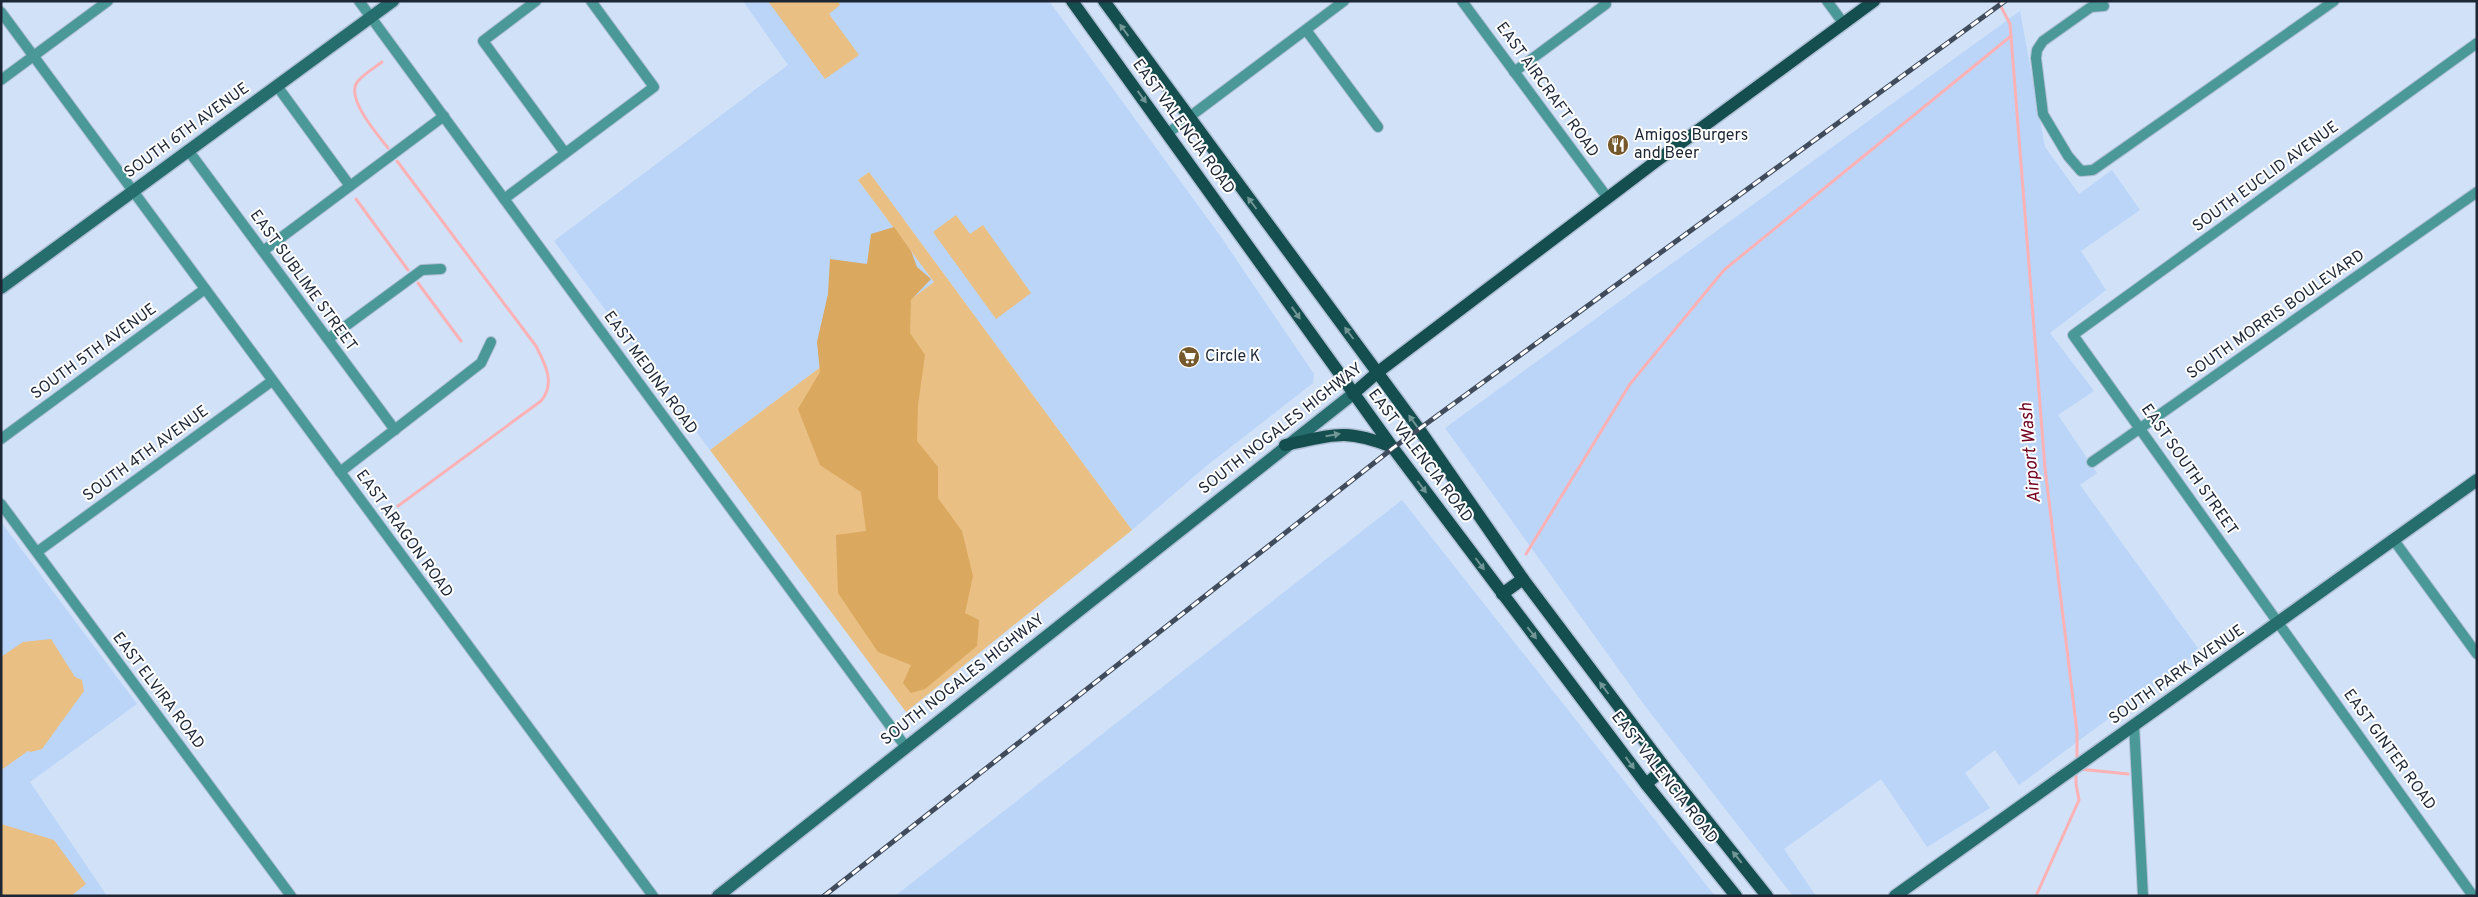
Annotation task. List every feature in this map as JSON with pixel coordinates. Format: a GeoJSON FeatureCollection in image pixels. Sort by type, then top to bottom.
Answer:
{"type":"FeatureCollection","features":[{"type":"Feature","properties":{"kind":"main road","name":"SOUTH 6TH AVENUE"},"geometry":{"type":"LineString","coordinates":[[1,288],[132,190],[393,1]]}},
{"type":"Feature","properties":{"kind":"main road","name":"EAST VALENCIA ROAD"},"geometry":{"type":"LineString","coordinates":[[1072,1],[1393,448],[1646,784],[1736,896]]}},
{"type":"Feature","properties":{"kind":"main road","name":"EAST VALENCIA ROAD"},"geometry":{"type":"LineString","coordinates":[[1104,1],[1188,118],[1378,372],[1523,580],[1665,768],[1767,896]]}},
{"type":"Feature","properties":{"kind":"main road","name":"SOUTH NOGALES HIGHWAY"},"geometry":{"type":"LineString","coordinates":[[718,896],[1285,445],[1353,394],[1378,372],[1607,198],[1874,1]]}},
{"type":"Feature","properties":{"kind":"main road"},"geometry":{"type":"LineString","coordinates":[[1285,445],[1343,434],[1358,435],[1393,448]]}},
{"type":"Feature","properties":{"kind":"main road","name":"SOUTH PARK AVENUE"},"geometry":{"type":"LineString","coordinates":[[1895,896],[2477,480]]}},
{"type":"Feature","properties":{"kind":"main road"},"geometry":{"type":"LineString","coordinates":[[1502,594],[1523,580]]}},
{"type":"Feature","properties":{"kind":"main road"},"geometry":{"type":"LineString","coordinates":[[1646,784],[1665,768]]}},
{"type":"Feature","properties":{"kind":"street"},"geometry":{"type":"LineString","coordinates":[[1,80],[108,1]]}},
{"type":"Feature","properties":{"kind":"street","name":"EAST MEDINA ROAD"},"geometry":{"type":"LineString","coordinates":[[359,1],[905,746]]}},
{"type":"Feature","properties":{"kind":"street"},"geometry":{"type":"LineString","coordinates":[[536,1],[483,41],[565,153]]}},
{"type":"Feature","properties":{"kind":"street"},"geometry":{"type":"LineString","coordinates":[[504,199],[654,87],[591,1]]}},
{"type":"Feature","properties":{"kind":"street"},"geometry":{"type":"LineString","coordinates":[[1168,133],[1344,1]]}},
{"type":"Feature","properties":{"kind":"street","name":"EAST AIRCRAFT ROAD"},"geometry":{"type":"LineString","coordinates":[[1462,1],[1607,198]]}},
{"type":"Feature","properties":{"kind":"street"},"geometry":{"type":"LineString","coordinates":[[1827,1],[1844,24]]}},
{"type":"Feature","properties":{"kind":"street"},"geometry":{"type":"LineString","coordinates":[[2104,6],[2091,7],[2043,40],[2039,46],[2036,58],[2043,114],[2078,170],[2093,170],[2334,1]]}},
{"type":"Feature","properties":{"kind":"street"},"geometry":{"type":"LineString","coordinates":[[1514,72],[1606,4]]}},
{"type":"Feature","properties":{"kind":"street","name":"EAST ARAGON ROAD"},"geometry":{"type":"LineString","coordinates":[[1,12],[652,896]]}},
{"type":"Feature","properties":{"kind":"street"},"geometry":{"type":"LineString","coordinates":[[1306,30],[1378,127]]}},
{"type":"Feature","properties":{"kind":"street","name":"SOUTH EUCLID AVENUE"},"geometry":{"type":"LineString","coordinates":[[2073,335],[2477,43]]}},
{"type":"Feature","properties":{"kind":"street"},"geometry":{"type":"LineString","coordinates":[[277,86],[350,186]]}},
{"type":"Feature","properties":{"kind":"street"},"geometry":{"type":"LineString","coordinates":[[263,251],[444,116]]}},
{"type":"Feature","properties":{"kind":"street","name":"EAST SUBLIME STREET"},"geometry":{"type":"LineString","coordinates":[[188,150],[394,430]]}},
{"type":"Feature","properties":{"kind":"street","name":"SOUTH MORRIS BOULEVARD"},"geometry":{"type":"LineString","coordinates":[[2092,462],[2477,192]]}},
{"type":"Feature","properties":{"kind":"street"},"geometry":{"type":"LineString","coordinates":[[328,339],[422,270],[441,269]]}},
{"type":"Feature","properties":{"kind":"street","name":"SOUTH 5TH AVENUE"},"geometry":{"type":"LineString","coordinates":[[1,439],[205,289]]}},
{"type":"Feature","properties":{"kind":"street","name":"EAST SOUTH STREET"},"geometry":{"type":"LineString","coordinates":[[2073,335],[2279,623]]}},
{"type":"Feature","properties":{"kind":"street"},"geometry":{"type":"LineString","coordinates":[[340,472],[481,363],[491,342]]}},
{"type":"Feature","properties":{"kind":"street","name":"SOUTH 4TH AVENUE"},"geometry":{"type":"LineString","coordinates":[[37,552],[272,381]]}},
{"type":"Feature","properties":{"kind":"street","name":"EAST ELVIRA ROAD"},"geometry":{"type":"LineString","coordinates":[[1,504],[291,896]]}},
{"type":"Feature","properties":{"kind":"street"},"geometry":{"type":"LineString","coordinates":[[2393,539],[2477,654]]}},
{"type":"Feature","properties":{"kind":"street","name":"EAST GINTER ROAD"},"geometry":{"type":"LineString","coordinates":[[2279,623],[2474,896]]}},
{"type":"Feature","properties":{"kind":"street"},"geometry":{"type":"LineString","coordinates":[[2134,724],[2143,896]]}},
{"type":"Feature","properties":{"kind":"shaded area"},"geometry":{"type":"Polygon","coordinates":[[[743,1],[1049,1],[1221,237],[1314,374],[1313,383],[1205,467],[1132,530],[869,172],[858,180],[934,282],[710,450],[554,241],[788,65],[743,1]]]}},
{"type":"Feature","properties":{"kind":"shaded area"},"geometry":{"type":"Polygon","coordinates":[[[768,1],[838,1],[840,5],[829,14],[859,55],[825,79],[768,1]]]}},
{"type":"Feature","properties":{"kind":"shaded area"},"geometry":{"type":"Polygon","coordinates":[[[2020,11],[2045,147],[2079,194],[2112,170],[2140,210],[2081,251],[2106,290],[2050,333],[2094,391],[2058,415],[2097,473],[2080,485],[2200,651],[2019,785],[1995,750],[1965,773],[1990,808],[1927,847],[1881,779],[1784,849],[1816,896],[1793,896],[1645,706],[1445,428],[2020,11]]]}},
{"type":"Feature","properties":{"kind":"shaded area"},"geometry":{"type":"Polygon","coordinates":[[[869,172],[1132,530],[906,712],[710,450],[934,282],[858,180],[869,172]]]}},
{"type":"Feature","properties":{"kind":"shaded area"},"geometry":{"type":"Polygon","coordinates":[[[956,215],[970,234],[983,225],[1031,293],[996,319],[933,232],[956,215]]]}},
{"type":"Feature","properties":{"kind":"shaded area"},"geometry":{"type":"Polygon","coordinates":[[[894,227],[911,251],[917,267],[931,279],[911,300],[910,333],[925,355],[918,405],[917,441],[938,467],[938,498],[962,531],[973,576],[965,613],[979,620],[977,646],[925,689],[911,693],[903,683],[911,665],[878,652],[838,593],[836,535],[866,531],[861,492],[820,465],[798,409],[820,372],[817,342],[828,294],[830,259],[867,264],[871,234],[894,227]]]}},
{"type":"Feature","properties":{"kind":"shaded area"},"geometry":{"type":"Polygon","coordinates":[[[1402,500],[1715,896],[895,896],[1402,500]]]}},
{"type":"Feature","properties":{"kind":"shaded area"},"geometry":{"type":"Polygon","coordinates":[[[1,522],[137,704],[30,782],[107,896],[1,896],[1,522]]]}},
{"type":"Feature","properties":{"kind":"shaded area"},"geometry":{"type":"Polygon","coordinates":[[[51,639],[75,677],[82,680],[84,691],[42,749],[28,751],[1,770],[1,657],[23,642],[51,639]]]}},
{"type":"Feature","properties":{"kind":"shaded area"},"geometry":{"type":"Polygon","coordinates":[[[1,824],[54,840],[86,884],[71,896],[1,896],[1,824]]]}},
{"type":"Feature","properties":{"kind":"waterway","name":"Airport Wash"},"geometry":{"type":"LineString","coordinates":[[1998,1],[2010,24],[2045,468],[2077,732],[2077,762]]}},
{"type":"Feature","properties":{"kind":"waterway"},"geometry":{"type":"LineString","coordinates":[[1526,554],[1630,384],[1724,270],[2011,36]]}},
{"type":"Feature","properties":{"kind":"waterway"},"geometry":{"type":"LineString","coordinates":[[382,62],[358,81],[355,88],[355,96],[364,116],[388,148]]}},
{"type":"Feature","properties":{"kind":"waterway"},"geometry":{"type":"LineString","coordinates":[[397,161],[536,346],[548,374],[548,387],[541,401],[398,506]]}},
{"type":"Feature","properties":{"kind":"waterway"},"geometry":{"type":"LineString","coordinates":[[356,199],[408,270]]}},
{"type":"Feature","properties":{"kind":"waterway"},"geometry":{"type":"LineString","coordinates":[[418,283],[461,341]]}},
{"type":"Feature","properties":{"kind":"waterway"},"geometry":{"type":"LineString","coordinates":[[2079,769],[2128,774]]}},
{"type":"Feature","properties":{"kind":"waterway","name":"Airport Wash"},"geometry":{"type":"LineString","coordinates":[[2036,896],[2079,800],[2076,771]]}},
{"type":"Feature","properties":{"kind":"railway"},"geometry":{"type":"LineString","coordinates":[[824,896],[1393,448],[2005,1]]}},
{"type":"Feature","properties":{"kind":"place","name":"Amigos Burgers and Beer"},"geometry":{"type":"Point","coordinates":[1618,145]}},
{"type":"Feature","properties":{"kind":"place","name":"Circle K"},"geometry":{"type":"Point","coordinates":[1189,357]}}]}
